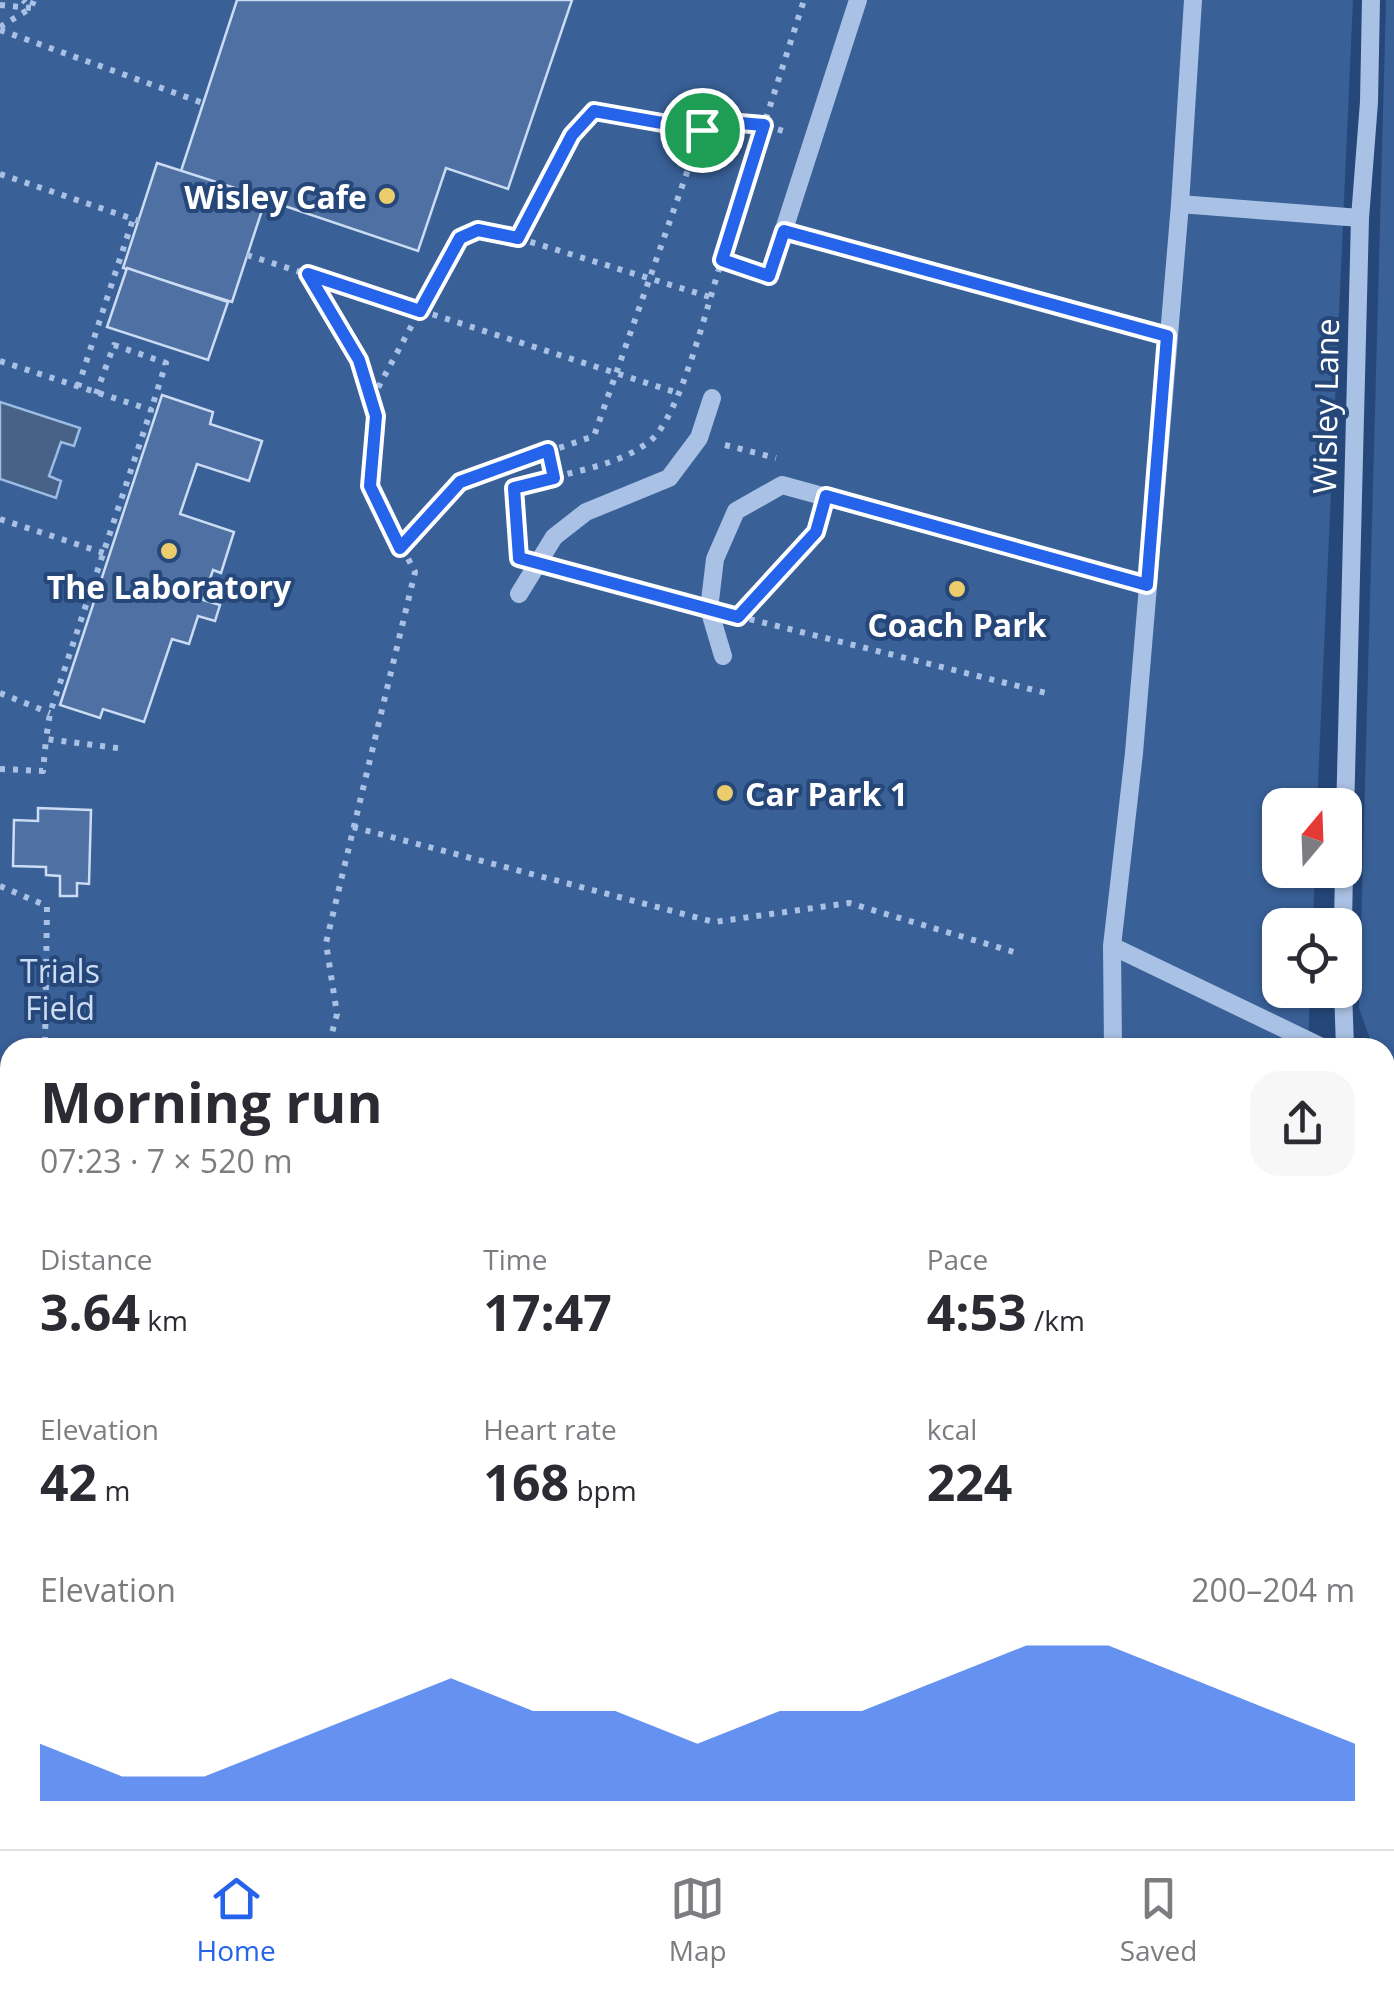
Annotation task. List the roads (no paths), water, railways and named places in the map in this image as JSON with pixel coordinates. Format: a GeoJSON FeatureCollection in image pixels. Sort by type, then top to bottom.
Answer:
{"type":"FeatureCollection","features":[{"type":"Feature","properties":{"kind":"street"},"geometry":{"type":"LineString","coordinates":[[769,276],[858,0]]}},
{"type":"Feature","properties":{"kind":"street"},"geometry":{"type":"LineString","coordinates":[[1113,1038],[1112,946],[1134,753],[1193,0]]}},
{"type":"Feature","properties":{"kind":"street","name":"Wisley Lane"},"geometry":{"type":"LineString","coordinates":[[1346,788],[1360,218],[1369,102],[1371,0]]}},
{"type":"Feature","properties":{"kind":"street"},"geometry":{"type":"LineString","coordinates":[[1180,204],[1360,218]]}},
{"type":"Feature","properties":{"kind":"street"},"geometry":{"type":"LineString","coordinates":[[784,231],[1167,336]]}},
{"type":"Feature","properties":{"kind":"street"},"geometry":{"type":"LineString","coordinates":[[519,594],[554,537],[586,512],[669,478],[698,438],[712,398]]}},
{"type":"Feature","properties":{"kind":"street"},"geometry":{"type":"LineString","coordinates":[[722,656],[709,609],[715,559],[736,510],[782,485],[1147,585]]}},
{"type":"Feature","properties":{"kind":"street"},"geometry":{"type":"LineString","coordinates":[[1112,946],[1303,1038]]}},
{"type":"Feature","properties":{"kind":"street"},"geometry":{"type":"LineString","coordinates":[[1343,1008],[1344,1038]]}},
{"type":"Feature","properties":{"kind":"place","name":"Wisley Cafe"},"geometry":{"type":"Point","coordinates":[387,196]}},
{"type":"Feature","properties":{"kind":"place","name":"The Laboratory"},"geometry":{"type":"Point","coordinates":[169,551]}},
{"type":"Feature","properties":{"kind":"place","name":"Coach Park"},"geometry":{"type":"Point","coordinates":[957,589]}},
{"type":"Feature","properties":{"kind":"place","name":"Car Park 1"},"geometry":{"type":"Point","coordinates":[725,793]}},
{"type":"Feature","properties":{"kind":"park label","name":"Trials Field"},"geometry":{"type":"Point","coordinates":[60,988]}}]}
